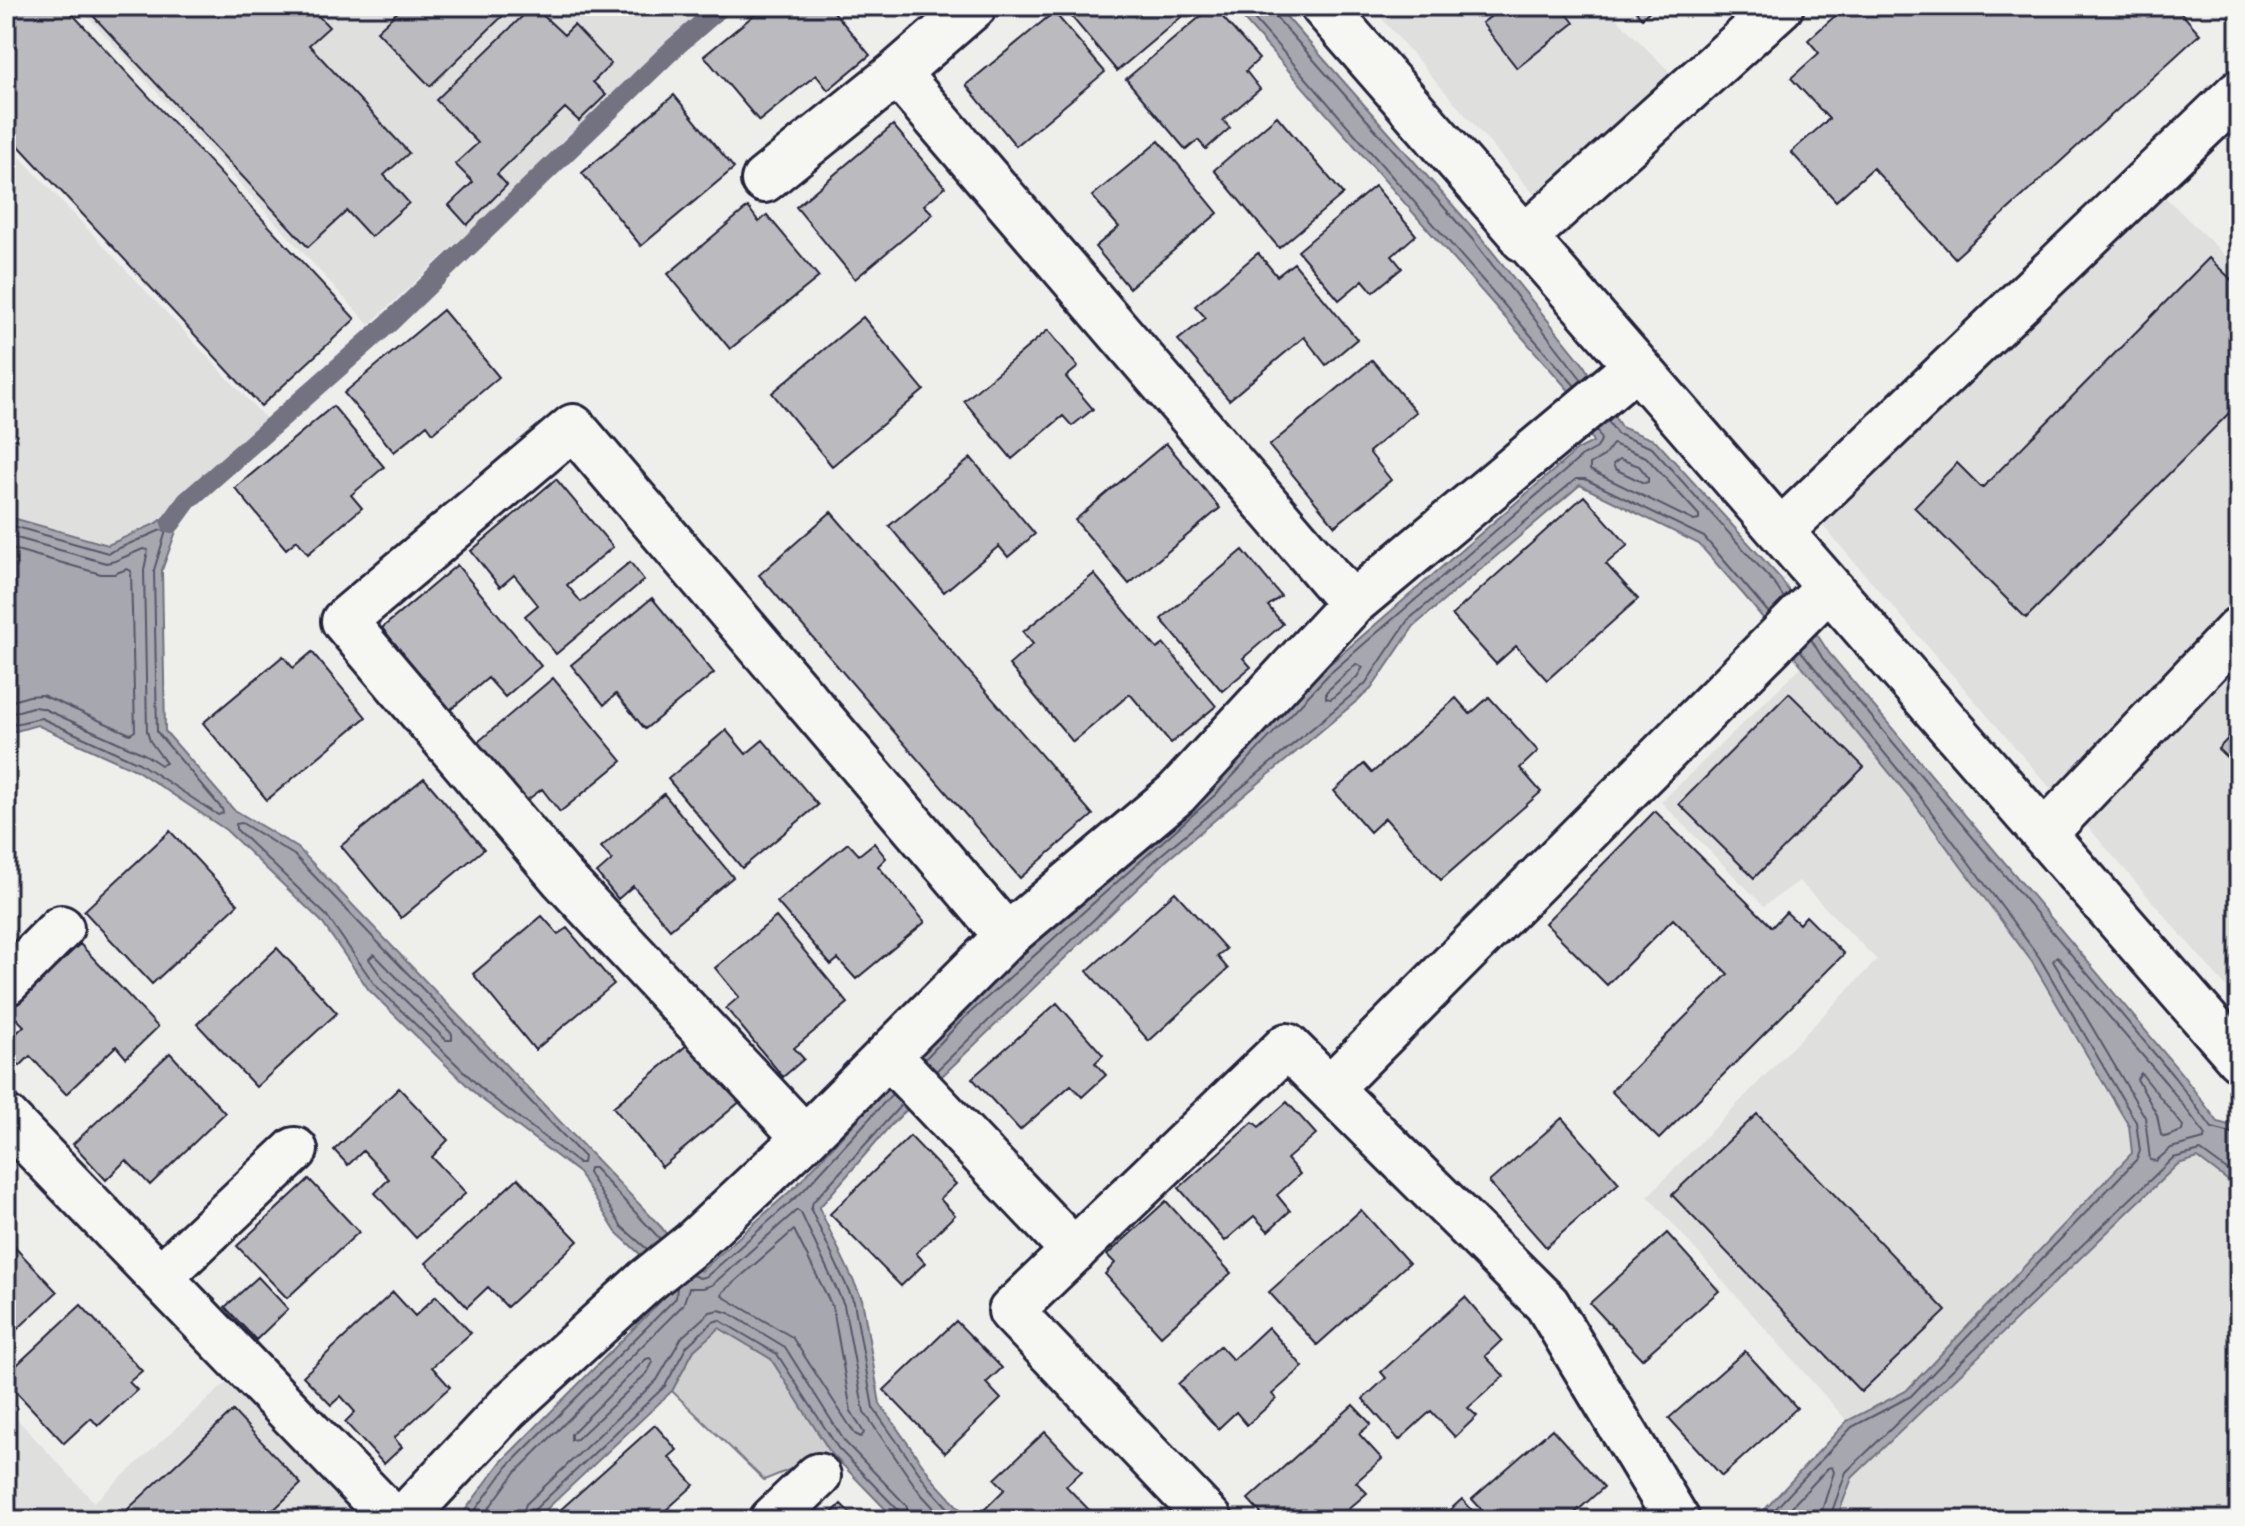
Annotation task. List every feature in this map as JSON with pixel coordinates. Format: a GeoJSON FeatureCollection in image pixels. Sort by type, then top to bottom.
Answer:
{"type":"FeatureCollection","features":[{"type":"Feature","properties":{"kind":"street"},"geometry":{"type":"LineString","coordinates":[[764,180],[897,73],[974,6]]}},
{"type":"Feature","properties":{"kind":"street"},"geometry":{"type":"LineString","coordinates":[[1323,6],[1523,239],[1622,377],[1781,531],[1822,594],[2044,834],[2239,1058]]}},
{"type":"Feature","properties":{"kind":"street"},"geometry":{"type":"LineString","coordinates":[[1523,239],[1781,6]]}},
{"type":"Feature","properties":{"kind":"street"},"geometry":{"type":"LineString","coordinates":[[897,73],[1352,604]]}},
{"type":"Feature","properties":{"kind":"street"},"geometry":{"type":"LineString","coordinates":[[1781,531],[2239,92]]}},
{"type":"Feature","properties":{"kind":"street"},"geometry":{"type":"LineString","coordinates":[[402,1520],[507,1408],[646,1281],[692,1244],[805,1138],[1007,936],[1176,794],[1352,604],[1622,377]]}},
{"type":"Feature","properties":{"kind":"street"},"geometry":{"type":"LineString","coordinates":[[805,1138],[563,879],[344,621],[573,427],[1007,936]]}},
{"type":"Feature","properties":{"kind":"street"},"geometry":{"type":"LineString","coordinates":[[1330,1088],[1822,594]]}},
{"type":"Feature","properties":{"kind":"street"},"geometry":{"type":"LineString","coordinates":[[2044,834],[2239,629]]}},
{"type":"Feature","properties":{"kind":"street"},"geometry":{"type":"LineString","coordinates":[[6,983],[61,928]]}},
{"type":"Feature","properties":{"kind":"street"},"geometry":{"type":"LineString","coordinates":[[1210,1520],[1011,1311],[1287,1046],[1547,1304],[1677,1520]]}},
{"type":"Feature","properties":{"kind":"street"},"geometry":{"type":"LineString","coordinates":[[889,1056],[1074,1251]]}},
{"type":"Feature","properties":{"kind":"street"},"geometry":{"type":"LineString","coordinates":[[6,1118],[394,1520]]}},
{"type":"Feature","properties":{"kind":"street"},"geometry":{"type":"LineString","coordinates":[[160,1277],[295,1150]]}},
{"type":"Feature","properties":{"kind":"street"},"geometry":{"type":"LineString","coordinates":[[772,1520],[818,1476]]}},
{"type":"Feature","properties":{"kind":"shaded area"},"geometry":{"type":"Polygon","coordinates":[[[78,6],[709,6],[369,325],[78,6]]]}},
{"type":"Feature","properties":{"kind":"shaded area"},"geometry":{"type":"Polygon","coordinates":[[[1371,6],[1604,6],[1675,77],[1539,200],[1371,6]]]}},
{"type":"Feature","properties":{"kind":"shaded area"},"geometry":{"type":"Polygon","coordinates":[[[6,142],[269,422],[157,523],[108,545],[6,516],[6,142]]]}},
{"type":"Feature","properties":{"kind":"shaded area"},"geometry":{"type":"Polygon","coordinates":[[[2163,195],[2239,269],[2239,603],[2059,798],[1823,526],[2163,195]]]}},
{"type":"Feature","properties":{"kind":"shaded area"},"geometry":{"type":"Polygon","coordinates":[[[2239,650],[2239,1002],[2082,820],[2239,650]]]}},
{"type":"Feature","properties":{"kind":"shaded area"},"geometry":{"type":"Polygon","coordinates":[[[1802,666],[1911,799],[2032,962],[2129,1126],[2132,1152],[1906,1391],[1847,1421],[1648,1196],[1877,960],[1799,881],[1764,906],[1661,802],[1802,666]]]}},
{"type":"Feature","properties":{"kind":"shaded area"},"geometry":{"type":"Polygon","coordinates":[[[2198,1158],[2239,1189],[2239,1520],[1836,1520],[1852,1478],[2178,1164],[2198,1158]]]}},
{"type":"Feature","properties":{"kind":"shaded area"},"geometry":{"type":"Polygon","coordinates":[[[719,1327],[771,1359],[831,1453],[764,1480],[672,1391],[694,1350],[719,1327]]]}},
{"type":"Feature","properties":{"kind":"shaded area"},"geometry":{"type":"Polygon","coordinates":[[[235,1375],[365,1518],[6,1520],[6,1407],[94,1502],[235,1375]]]}},
{"type":"Feature","properties":{"kind":"water"},"geometry":{"type":"Polygon","coordinates":[[[1232,6],[1277,6],[1478,234],[1583,364],[1621,427],[1656,441],[1781,579],[1829,653],[2181,1073],[2218,1122],[2239,1128],[2239,1189],[2198,1158],[2178,1164],[1852,1478],[1836,1520],[1755,1520],[1847,1421],[1906,1391],[2132,1153],[2129,1126],[2032,962],[1911,799],[1744,595],[1699,544],[1580,485],[1414,626],[1371,689],[1167,860],[889,1127],[819,1208],[862,1299],[880,1404],[935,1482],[970,1520],[896,1520],[831,1453],[771,1359],[719,1328],[694,1350],[672,1391],[535,1520],[458,1520],[501,1462],[670,1292],[667,1279],[616,1232],[579,1173],[479,1097],[369,990],[321,921],[226,830],[136,770],[37,725],[6,734],[6,516],[108,545],[157,523],[187,501],[162,570],[165,731],[233,809],[298,848],[662,1228],[688,1265],[701,1271],[797,1185],[958,1012],[1209,789],[1323,670],[1577,450],[1593,442],[1572,394],[1232,6]]]}},
{"type":"Feature","properties":{"kind":"building"},"geometry":{"type":"Polygon","coordinates":[[[23,6],[65,6],[355,319],[261,406],[6,132],[6,21],[23,6]]]}},
{"type":"Feature","properties":{"kind":"building"},"geometry":{"type":"Polygon","coordinates":[[[84,6],[309,6],[329,27],[309,45],[409,153],[384,175],[409,203],[371,237],[347,211],[308,247],[84,6]]]}},
{"type":"Feature","properties":{"kind":"building"},"geometry":{"type":"Polygon","coordinates":[[[404,6],[513,6],[430,86],[377,31],[404,6]]]}},
{"type":"Feature","properties":{"kind":"building"},"geometry":{"type":"Polygon","coordinates":[[[533,6],[564,35],[574,25],[611,64],[593,82],[606,95],[579,121],[565,108],[497,174],[507,185],[467,225],[449,205],[473,182],[455,164],[478,143],[436,100],[533,6]]]}},
{"type":"Feature","properties":{"kind":"building"},"geometry":{"type":"Polygon","coordinates":[[[765,6],[829,6],[870,55],[828,90],[816,75],[759,121],[704,56],[765,6]]]}},
{"type":"Feature","properties":{"kind":"building"},"geometry":{"type":"Polygon","coordinates":[[[1081,6],[1193,7],[1117,71],[1070,15],[1081,6]]]}},
{"type":"Feature","properties":{"kind":"building"},"geometry":{"type":"Polygon","coordinates":[[[1213,6],[1259,59],[1246,71],[1260,89],[1223,120],[1230,128],[1206,149],[1198,140],[1186,150],[1126,79],[1213,6]]]}},
{"type":"Feature","properties":{"kind":"building"},"geometry":{"type":"Polygon","coordinates":[[[1505,6],[1561,6],[1574,23],[1517,68],[1482,23],[1505,6]]]}},
{"type":"Feature","properties":{"kind":"building"},"geometry":{"type":"Polygon","coordinates":[[[1631,6],[1655,6],[1642,18],[1631,6]]]}},
{"type":"Feature","properties":{"kind":"building"},"geometry":{"type":"Polygon","coordinates":[[[1846,6],[2175,6],[2200,34],[1955,258],[1873,168],[1836,201],[1791,152],[1829,119],[1791,78],[1819,53],[1808,40],[1846,6]]]}},
{"type":"Feature","properties":{"kind":"building"},"geometry":{"type":"Polygon","coordinates":[[[1054,12],[1105,72],[1016,146],[966,85],[1054,12]]]}},
{"type":"Feature","properties":{"kind":"building"},"geometry":{"type":"Polygon","coordinates":[[[674,95],[734,168],[641,246],[582,173],[674,95]]]}},
{"type":"Feature","properties":{"kind":"building"},"geometry":{"type":"Polygon","coordinates":[[[1277,116],[1343,194],[1279,248],[1214,170],[1277,116]]]}},
{"type":"Feature","properties":{"kind":"building"},"geometry":{"type":"Polygon","coordinates":[[[893,125],[945,187],[924,205],[933,214],[855,279],[796,207],[893,125]]]}},
{"type":"Feature","properties":{"kind":"building"},"geometry":{"type":"Polygon","coordinates":[[[1159,141],[1218,213],[1129,288],[1095,247],[1119,227],[1092,196],[1159,141]]]}},
{"type":"Feature","properties":{"kind":"building"},"geometry":{"type":"Polygon","coordinates":[[[1375,186],[1416,235],[1392,256],[1402,268],[1373,292],[1363,280],[1339,300],[1298,251],[1375,186]]]}},
{"type":"Feature","properties":{"kind":"building"},"geometry":{"type":"Polygon","coordinates":[[[748,207],[759,222],[767,215],[819,277],[730,349],[668,274],[748,207]]]}},
{"type":"Feature","properties":{"kind":"building"},"geometry":{"type":"Polygon","coordinates":[[[1258,253],[1277,276],[1294,263],[1357,339],[1326,365],[1304,337],[1229,400],[1178,340],[1206,318],[1195,306],[1258,253]]]}},
{"type":"Feature","properties":{"kind":"building"},"geometry":{"type":"Polygon","coordinates":[[[2209,258],[2239,287],[2239,403],[2026,618],[1914,507],[1957,463],[1982,488],[2209,258]]]}},
{"type":"Feature","properties":{"kind":"building"},"geometry":{"type":"Polygon","coordinates":[[[443,310],[499,377],[433,433],[427,425],[394,452],[344,393],[443,310]]]}},
{"type":"Feature","properties":{"kind":"building"},"geometry":{"type":"Polygon","coordinates":[[[863,317],[924,390],[832,466],[772,393],[863,317]]]}},
{"type":"Feature","properties":{"kind":"building"},"geometry":{"type":"Polygon","coordinates":[[[1048,330],[1078,367],[1066,377],[1093,409],[1072,426],[1063,416],[1012,459],[964,401],[1048,330]]]}},
{"type":"Feature","properties":{"kind":"building"},"geometry":{"type":"Polygon","coordinates":[[[1372,360],[1416,412],[1369,452],[1391,480],[1335,526],[1269,446],[1372,360]]]}},
{"type":"Feature","properties":{"kind":"building"},"geometry":{"type":"Polygon","coordinates":[[[333,406],[384,467],[351,495],[362,508],[308,554],[297,540],[286,549],[235,488],[333,406]]]}},
{"type":"Feature","properties":{"kind":"building"},"geometry":{"type":"Polygon","coordinates":[[[1166,443],[1220,508],[1129,584],[1075,520],[1166,443]]]}},
{"type":"Feature","properties":{"kind":"building"},"geometry":{"type":"Polygon","coordinates":[[[971,458],[1035,534],[1008,557],[999,546],[944,592],[889,526],[971,458]]]}},
{"type":"Feature","properties":{"kind":"building"},"geometry":{"type":"Polygon","coordinates":[[[556,479],[613,547],[567,585],[581,602],[630,562],[644,580],[556,654],[525,616],[538,605],[514,575],[500,587],[471,551],[556,479]]]}},
{"type":"Feature","properties":{"kind":"building"},"geometry":{"type":"Polygon","coordinates":[[[1584,496],[1628,545],[1606,564],[1638,599],[1547,680],[1516,646],[1496,664],[1452,615],[1584,496]]]}},
{"type":"Feature","properties":{"kind":"building"},"geometry":{"type":"Polygon","coordinates":[[[831,512],[1093,815],[1020,878],[759,575],[831,512]]]}},
{"type":"Feature","properties":{"kind":"building"},"geometry":{"type":"Polygon","coordinates":[[[1243,550],[1281,596],[1268,606],[1283,624],[1243,658],[1251,667],[1222,691],[1161,619],[1243,550]]]}},
{"type":"Feature","properties":{"kind":"building"},"geometry":{"type":"Polygon","coordinates":[[[457,565],[541,666],[505,697],[488,678],[450,710],[382,628],[457,565]]]}},
{"type":"Feature","properties":{"kind":"building"},"geometry":{"type":"Polygon","coordinates":[[[1094,574],[1157,649],[1164,644],[1216,706],[1171,743],[1130,694],[1073,742],[1009,665],[1033,644],[1023,632],[1094,574]]]}},
{"type":"Feature","properties":{"kind":"building"},"geometry":{"type":"Polygon","coordinates":[[[652,598],[714,673],[645,729],[616,694],[604,705],[571,665],[652,598]]]}},
{"type":"Feature","properties":{"kind":"building"},"geometry":{"type":"Polygon","coordinates":[[[312,652],[366,717],[267,800],[203,723],[283,656],[293,668],[312,652]]]}},
{"type":"Feature","properties":{"kind":"building"},"geometry":{"type":"Polygon","coordinates":[[[553,678],[622,761],[560,812],[542,789],[526,801],[498,767],[493,772],[472,747],[553,678]]]}},
{"type":"Feature","properties":{"kind":"building"},"geometry":{"type":"Polygon","coordinates":[[[1789,693],[1864,767],[1754,878],[1679,804],[1789,693]]]}},
{"type":"Feature","properties":{"kind":"building"},"geometry":{"type":"Polygon","coordinates":[[[1489,697],[1538,751],[1520,768],[1541,792],[1441,880],[1385,818],[1370,832],[1334,791],[1364,764],[1372,773],[1456,698],[1470,714],[1489,697]]]}},
{"type":"Feature","properties":{"kind":"building"},"geometry":{"type":"Polygon","coordinates":[[[2239,727],[2239,769],[2218,749],[2239,727]]]}},
{"type":"Feature","properties":{"kind":"building"},"geometry":{"type":"Polygon","coordinates":[[[726,730],[746,754],[763,740],[818,805],[742,868],[668,779],[726,730]]]}},
{"type":"Feature","properties":{"kind":"building"},"geometry":{"type":"Polygon","coordinates":[[[424,778],[484,849],[401,918],[341,846],[424,778]]]}},
{"type":"Feature","properties":{"kind":"building"},"geometry":{"type":"Polygon","coordinates":[[[664,794],[733,877],[670,929],[633,886],[618,899],[597,873],[612,860],[601,847],[664,794]]]}},
{"type":"Feature","properties":{"kind":"building"},"geometry":{"type":"Polygon","coordinates":[[[1655,811],[1772,927],[1786,912],[1799,924],[1806,916],[1844,954],[1659,1139],[1611,1091],[1728,974],[1673,919],[1607,985],[1545,923],[1655,811]]]}},
{"type":"Feature","properties":{"kind":"building"},"geometry":{"type":"Polygon","coordinates":[[[170,831],[238,904],[152,984],[84,911],[170,831]]]}},
{"type":"Feature","properties":{"kind":"building"},"geometry":{"type":"Polygon","coordinates":[[[848,843],[859,855],[874,843],[886,858],[878,866],[925,922],[856,979],[838,959],[831,965],[777,902],[848,843]]]}},
{"type":"Feature","properties":{"kind":"building"},"geometry":{"type":"Polygon","coordinates":[[[1175,892],[1226,949],[1217,956],[1228,969],[1149,1041],[1087,971],[1175,892]]]}},
{"type":"Feature","properties":{"kind":"building"},"geometry":{"type":"Polygon","coordinates":[[[542,916],[558,934],[567,928],[614,984],[535,1050],[473,974],[542,916]]]}},
{"type":"Feature","properties":{"kind":"building"},"geometry":{"type":"Polygon","coordinates":[[[776,917],[848,1003],[794,1048],[804,1059],[783,1077],[726,1008],[739,997],[715,968],[776,917]]]}},
{"type":"Feature","properties":{"kind":"building"},"geometry":{"type":"Polygon","coordinates":[[[80,944],[158,1027],[126,1058],[116,1046],[66,1094],[30,1056],[20,1066],[6,1051],[6,1043],[24,1026],[8,1010],[80,944]]]}},
{"type":"Feature","properties":{"kind":"building"},"geometry":{"type":"Polygon","coordinates":[[[277,948],[337,1013],[256,1087],[197,1024],[277,948]]]}},
{"type":"Feature","properties":{"kind":"building"},"geometry":{"type":"Polygon","coordinates":[[[1057,1003],[1103,1055],[1095,1063],[1106,1075],[1082,1097],[1071,1085],[1020,1130],[972,1078],[1057,1003]]]}},
{"type":"Feature","properties":{"kind":"building"},"geometry":{"type":"Polygon","coordinates":[[[693,1040],[742,1100],[662,1167],[613,1107],[693,1040]]]}},
{"type":"Feature","properties":{"kind":"building"},"geometry":{"type":"Polygon","coordinates":[[[170,1053],[225,1113],[150,1185],[126,1160],[106,1180],[73,1144],[170,1053]]]}},
{"type":"Feature","properties":{"kind":"building"},"geometry":{"type":"Polygon","coordinates":[[[399,1088],[448,1140],[432,1157],[466,1193],[416,1238],[375,1193],[389,1179],[363,1151],[348,1165],[334,1150],[399,1088]]]}},
{"type":"Feature","properties":{"kind":"building"},"geometry":{"type":"Polygon","coordinates":[[[1287,1102],[1316,1134],[1287,1159],[1300,1174],[1277,1195],[1290,1211],[1268,1231],[1254,1216],[1225,1241],[1179,1188],[1253,1122],[1259,1127],[1287,1102]]]}},
{"type":"Feature","properties":{"kind":"building"},"geometry":{"type":"Polygon","coordinates":[[[1757,1114],[1946,1311],[1861,1392],[1672,1195],[1757,1114]]]}},
{"type":"Feature","properties":{"kind":"building"},"geometry":{"type":"Polygon","coordinates":[[[1562,1118],[1619,1183],[1546,1247],[1489,1182],[1562,1118]]]}},
{"type":"Feature","properties":{"kind":"building"},"geometry":{"type":"Polygon","coordinates":[[[910,1136],[956,1184],[940,1199],[955,1215],[916,1253],[925,1263],[901,1286],[830,1214],[910,1136]]]}},
{"type":"Feature","properties":{"kind":"building"},"geometry":{"type":"Polygon","coordinates":[[[518,1178],[578,1241],[507,1307],[488,1287],[467,1307],[426,1263],[518,1178]]]}},
{"type":"Feature","properties":{"kind":"building"},"geometry":{"type":"Polygon","coordinates":[[[309,1179],[359,1232],[287,1298],[237,1246],[309,1179]]]}},
{"type":"Feature","properties":{"kind":"building"},"geometry":{"type":"Polygon","coordinates":[[[1166,1201],[1231,1273],[1161,1336],[1105,1274],[1115,1263],[1107,1255],[1166,1201]]]}},
{"type":"Feature","properties":{"kind":"building"},"geometry":{"type":"Polygon","coordinates":[[[1361,1210],[1409,1263],[1317,1345],[1269,1292],[1361,1210]]]}},
{"type":"Feature","properties":{"kind":"building"},"geometry":{"type":"Polygon","coordinates":[[[1667,1233],[1719,1291],[1642,1359],[1590,1303],[1667,1233]]]}},
{"type":"Feature","properties":{"kind":"building"},"geometry":{"type":"Polygon","coordinates":[[[6,1238],[57,1292],[6,1340],[6,1238]]]}},
{"type":"Feature","properties":{"kind":"building"},"geometry":{"type":"Polygon","coordinates":[[[258,1277],[288,1309],[256,1340],[225,1307],[258,1277]]]}},
{"type":"Feature","properties":{"kind":"building"},"geometry":{"type":"Polygon","coordinates":[[[393,1292],[415,1316],[436,1296],[471,1333],[432,1367],[450,1387],[394,1438],[402,1447],[384,1464],[345,1422],[355,1412],[341,1396],[331,1405],[303,1376],[393,1292]]]}},
{"type":"Feature","properties":{"kind":"building"},"geometry":{"type":"Polygon","coordinates":[[[1465,1297],[1502,1340],[1485,1356],[1504,1376],[1468,1408],[1477,1416],[1455,1437],[1431,1411],[1399,1440],[1363,1399],[1386,1378],[1381,1372],[1465,1297]]]}},
{"type":"Feature","properties":{"kind":"building"},"geometry":{"type":"Polygon","coordinates":[[[81,1305],[142,1371],[129,1382],[137,1390],[98,1426],[91,1418],[64,1443],[6,1381],[6,1375],[81,1305]]]}},
{"type":"Feature","properties":{"kind":"building"},"geometry":{"type":"Polygon","coordinates":[[[956,1321],[1002,1368],[986,1383],[1001,1399],[945,1453],[884,1390],[956,1321]]]}},
{"type":"Feature","properties":{"kind":"building"},"geometry":{"type":"Polygon","coordinates":[[[1268,1327],[1303,1367],[1272,1394],[1276,1399],[1247,1425],[1236,1412],[1218,1429],[1178,1384],[1220,1346],[1233,1360],[1268,1327]]]}},
{"type":"Feature","properties":{"kind":"building"},"geometry":{"type":"Polygon","coordinates":[[[1745,1351],[1797,1408],[1722,1476],[1669,1418],[1745,1351]]]}},
{"type":"Feature","properties":{"kind":"building"},"geometry":{"type":"Polygon","coordinates":[[[1353,1405],[1371,1424],[1359,1434],[1382,1459],[1356,1482],[1367,1493],[1336,1520],[1267,1520],[1248,1499],[1353,1405]]]}},
{"type":"Feature","properties":{"kind":"building"},"geometry":{"type":"Polygon","coordinates":[[[233,1411],[301,1484],[263,1520],[138,1520],[128,1509],[233,1411]]]}},
{"type":"Feature","properties":{"kind":"building"},"geometry":{"type":"Polygon","coordinates":[[[655,1425],[677,1450],[669,1457],[694,1485],[655,1520],[549,1520],[655,1425]]]}},
{"type":"Feature","properties":{"kind":"building"},"geometry":{"type":"Polygon","coordinates":[[[1552,1429],[1604,1487],[1567,1520],[1491,1520],[1472,1499],[1552,1429]]]}},
{"type":"Feature","properties":{"kind":"building"},"geometry":{"type":"Polygon","coordinates":[[[1045,1432],[1082,1471],[1066,1486],[1092,1513],[1085,1520],[980,1520],[977,1517],[1005,1489],[995,1479],[1045,1432]]]}},
{"type":"Feature","properties":{"kind":"building"},"geometry":{"type":"Polygon","coordinates":[[[1462,1499],[1481,1520],[1439,1520],[1462,1499]]]}},
{"type":"Feature","properties":{"kind":"building"},"geometry":{"type":"Polygon","coordinates":[[[841,1504],[857,1520],[825,1520],[841,1504]]]}},
{"type":"Feature","properties":{"kind":"building"},"geometry":{"type":"Polygon","coordinates":[[[1885,1511],[1894,1520],[1876,1520],[1885,1511]]]}},
{"type":"Feature","properties":{"kind":"waterway"},"geometry":{"type":"LineString","coordinates":[[171,523],[187,501],[389,323],[675,47],[722,6]]}}]}
